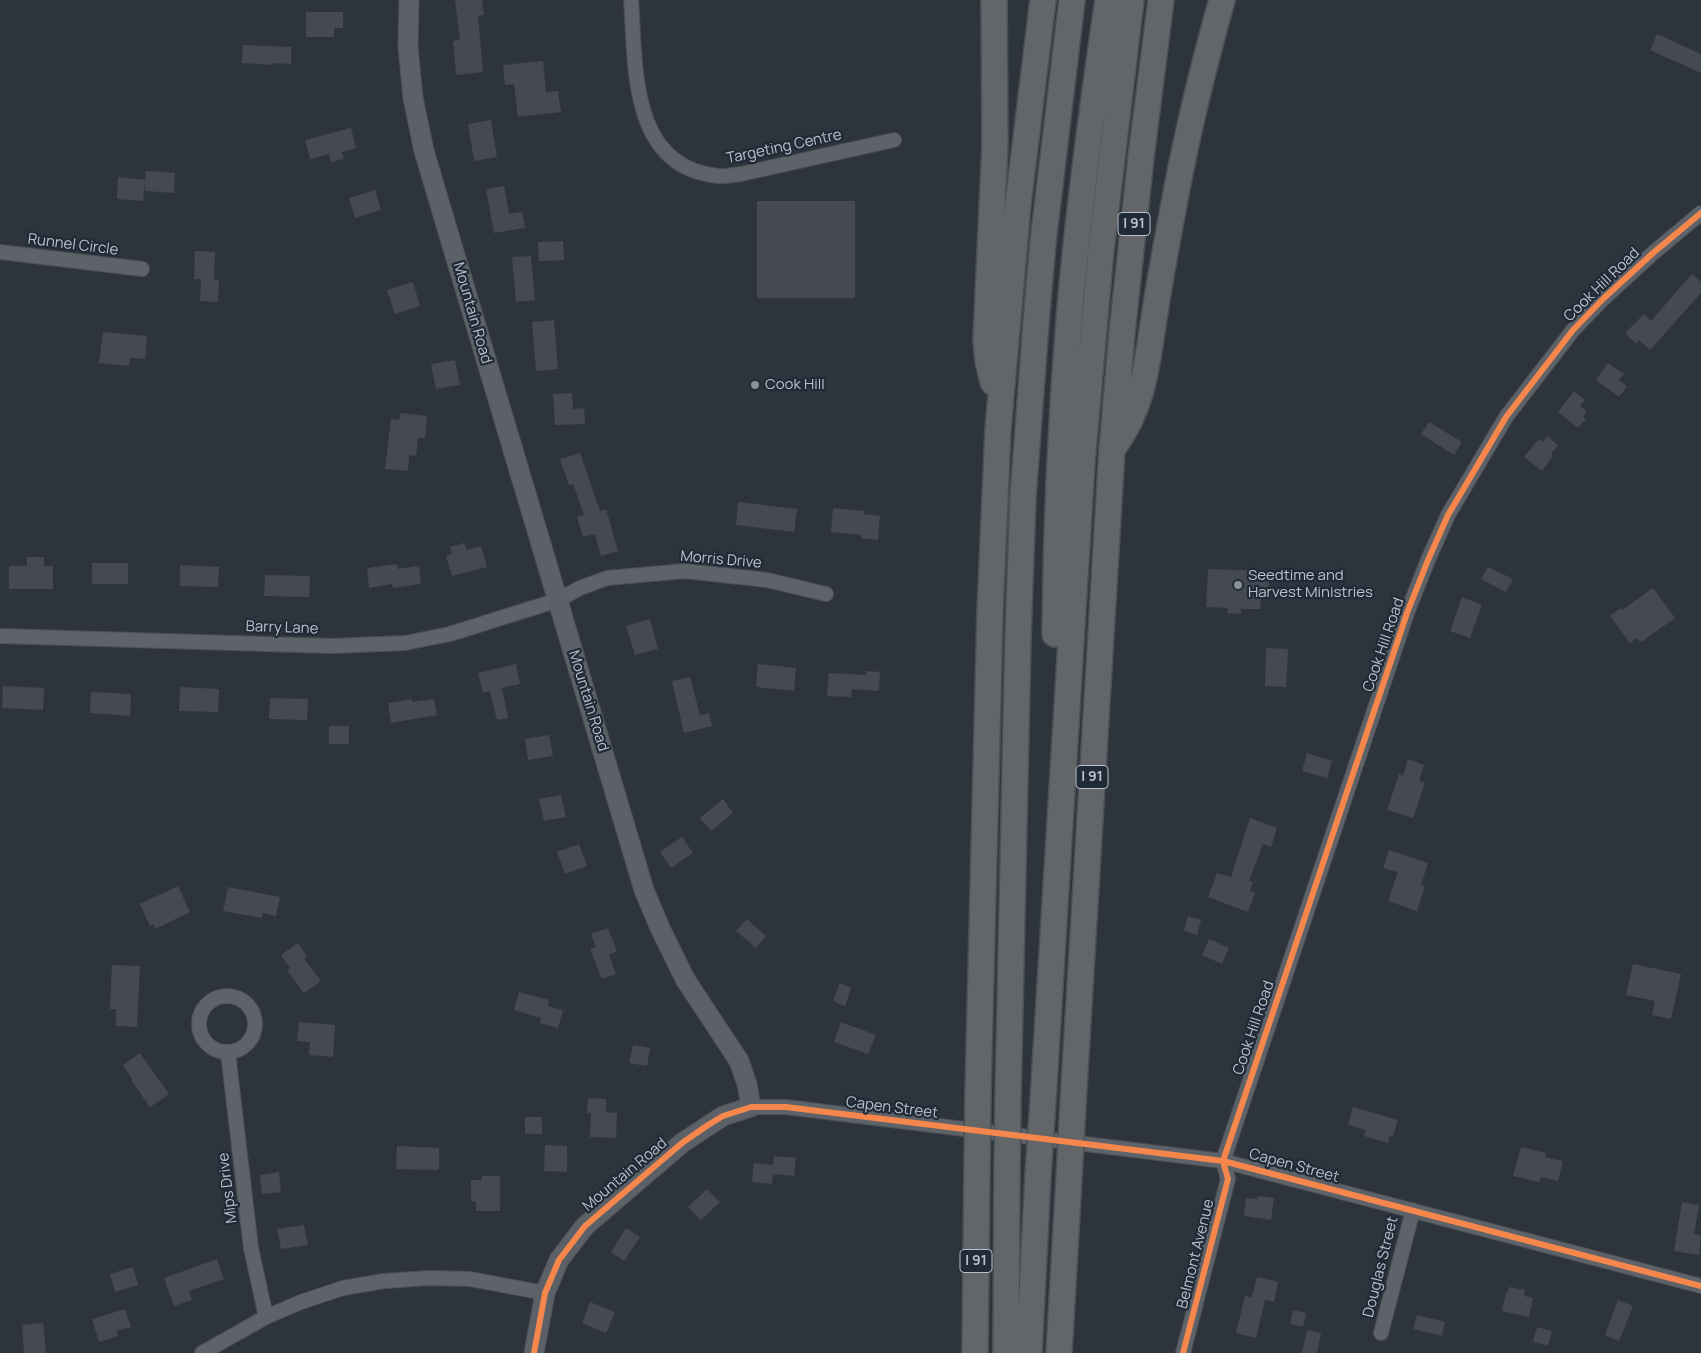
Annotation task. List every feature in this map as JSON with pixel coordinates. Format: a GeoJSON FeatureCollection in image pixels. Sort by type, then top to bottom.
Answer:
{"type":"FeatureCollection","features":[{"type":"Feature","properties":{"kind":"highway"},"geometry":{"type":"LineString","coordinates":[[994,0],[994,153],[986,340],[990,373],[1000,400]]}},
{"type":"Feature","properties":{"kind":"highway","name":"I 91"},"geometry":{"type":"LineString","coordinates":[[975,1353],[978,1093],[990,612],[1000,400],[1018,204],[1043,0]]}},
{"type":"Feature","properties":{"kind":"highway"},"geometry":{"type":"LineString","coordinates":[[1006,1353],[1008,1097],[1020,570],[1029,412],[1043,242],[1072,0]]}},
{"type":"Feature","properties":{"kind":"highway"},"geometry":{"type":"LineString","coordinates":[[1015,794],[1024,708],[1033,528],[1043,383],[1091,0]]}},
{"type":"Feature","properties":{"kind":"highway"},"geometry":{"type":"LineString","coordinates":[[1059,846],[1056,796],[1055,621],[1062,418],[1077,235],[1108,0]]}},
{"type":"Feature","properties":{"kind":"highway"},"geometry":{"type":"LineString","coordinates":[[1029,1353],[1077,525],[1088,386],[1113,144],[1131,0]]}},
{"type":"Feature","properties":{"kind":"highway","name":"I 91"},"geometry":{"type":"LineString","coordinates":[[1060,1353],[1072,1104],[1112,449],[1123,323],[1141,157],[1161,0]]}},
{"type":"Feature","properties":{"kind":"highway"},"geometry":{"type":"LineString","coordinates":[[1112,449],[1129,422],[1142,390],[1178,183],[1222,0]]}},
{"type":"Feature","properties":{"kind":"street","name":"Mountain Road"},"geometry":{"type":"LineString","coordinates":[[409,0],[408,47],[413,98],[424,151],[644,890],[685,979],[739,1061],[752,1107],[723,1116],[682,1143],[585,1226],[559,1260],[545,1293],[534,1353]]}},
{"type":"Feature","properties":{"kind":"street","name":"Targeting Centre"},"geometry":{"type":"LineString","coordinates":[[631,0],[638,89],[642,112],[652,136],[668,155],[684,168],[720,176],[741,174],[894,140]]}},
{"type":"Feature","properties":{"kind":"street","name":"Cook Hill Road"},"geometry":{"type":"LineString","coordinates":[[1223,1161],[1407,613],[1448,515],[1506,417],[1573,330],[1611,291],[1701,214]]}},
{"type":"Feature","properties":{"kind":"street","name":"Runnel Circle"},"geometry":{"type":"LineString","coordinates":[[0,252],[142,269]]}},
{"type":"Feature","properties":{"kind":"street","name":"Morris Drive"},"geometry":{"type":"LineString","coordinates":[[558,600],[580,588],[606,578],[685,571],[767,580],[826,594]]}},
{"type":"Feature","properties":{"kind":"street","name":"Barry Lane"},"geometry":{"type":"LineString","coordinates":[[0,636],[332,646],[405,643],[450,634],[558,600]]}},
{"type":"Feature","properties":{"kind":"street"},"geometry":{"type":"LineString","coordinates":[[221,996],[230,996],[247,1004],[255,1021],[255,1030],[251,1039],[237,1051],[228,1053],[218,1052],[210,1048],[199,1033],[198,1023],[200,1014],[212,1000],[221,996]]}},
{"type":"Feature","properties":{"kind":"street","name":"Mips Drive"},"geometry":{"type":"LineString","coordinates":[[228,1053],[251,1248],[266,1317]]}},
{"type":"Feature","properties":{"kind":"street","name":"Capen Street"},"geometry":{"type":"LineString","coordinates":[[752,1107],[786,1107],[1223,1161],[1701,1286]]}},
{"type":"Feature","properties":{"kind":"street","name":"Belmont Avenue"},"geometry":{"type":"LineString","coordinates":[[1183,1353],[1228,1179],[1223,1161]]}},
{"type":"Feature","properties":{"kind":"street","name":"Douglas Street"},"geometry":{"type":"LineString","coordinates":[[1381,1333],[1413,1210]]}},
{"type":"Feature","properties":{"kind":"street"},"geometry":{"type":"LineString","coordinates":[[202,1353],[266,1317],[301,1302],[343,1288],[384,1281],[428,1278],[470,1279],[545,1293]]}},
{"type":"Feature","properties":{"kind":"building"},"geometry":{"type":"Polygon","coordinates":[[[455,0],[482,0],[484,15],[478,16],[483,72],[456,75],[453,41],[460,40],[455,0]]]}},
{"type":"Feature","properties":{"kind":"building"},"geometry":{"type":"Polygon","coordinates":[[[306,12],[343,12],[343,28],[334,28],[334,37],[306,37],[306,12]]]}},
{"type":"Feature","properties":{"kind":"building"},"geometry":{"type":"Polygon","coordinates":[[[1657,34],[1701,54],[1701,73],[1650,50],[1657,34]]]}},
{"type":"Feature","properties":{"kind":"building"},"geometry":{"type":"Polygon","coordinates":[[[243,45],[291,47],[291,64],[242,63],[243,45]]]}},
{"type":"Feature","properties":{"kind":"building"},"geometry":{"type":"Polygon","coordinates":[[[543,61],[546,92],[558,91],[561,112],[518,117],[514,84],[505,85],[503,65],[543,61]]]}},
{"type":"Feature","properties":{"kind":"building"},"geometry":{"type":"Polygon","coordinates":[[[491,120],[497,157],[474,161],[468,124],[491,120]]]}},
{"type":"Feature","properties":{"kind":"building"},"geometry":{"type":"Polygon","coordinates":[[[351,128],[356,148],[342,152],[344,159],[331,162],[329,154],[310,159],[305,140],[351,128]]]}},
{"type":"Feature","properties":{"kind":"building"},"geometry":{"type":"Polygon","coordinates":[[[146,171],[175,173],[174,193],[145,191],[145,182],[143,201],[117,199],[118,177],[145,180],[146,171]]]}},
{"type":"Feature","properties":{"kind":"building"},"geometry":{"type":"Polygon","coordinates":[[[504,186],[509,214],[522,212],[525,228],[494,233],[486,189],[504,186]]]}},
{"type":"Feature","properties":{"kind":"building"},"geometry":{"type":"Polygon","coordinates":[[[375,190],[381,210],[355,218],[349,198],[375,190]]]}},
{"type":"Feature","properties":{"kind":"building"},"geometry":{"type":"Polygon","coordinates":[[[757,201],[855,201],[855,298],[757,298],[757,201]]]}},
{"type":"Feature","properties":{"kind":"building"},"geometry":{"type":"Polygon","coordinates":[[[563,241],[564,260],[539,261],[538,242],[563,241]]]}},
{"type":"Feature","properties":{"kind":"building"},"geometry":{"type":"Polygon","coordinates":[[[195,251],[215,252],[214,280],[219,280],[218,302],[200,301],[201,279],[194,279],[195,251]]]}},
{"type":"Feature","properties":{"kind":"building"},"geometry":{"type":"Polygon","coordinates":[[[531,256],[535,300],[516,302],[512,257],[531,256]]]}},
{"type":"Feature","properties":{"kind":"building"},"geometry":{"type":"Polygon","coordinates":[[[1692,274],[1701,282],[1701,293],[1650,350],[1639,340],[1636,344],[1625,333],[1644,314],[1651,321],[1692,274]]]}},
{"type":"Feature","properties":{"kind":"building"},"geometry":{"type":"Polygon","coordinates":[[[413,282],[420,306],[395,314],[387,290],[413,282]]]}},
{"type":"Feature","properties":{"kind":"building"},"geometry":{"type":"Polygon","coordinates":[[[554,320],[558,369],[536,371],[532,322],[554,320]]]}},
{"type":"Feature","properties":{"kind":"building"},"geometry":{"type":"Polygon","coordinates":[[[103,332],[147,336],[145,359],[130,358],[129,366],[99,363],[103,332]]]}},
{"type":"Feature","properties":{"kind":"building"},"geometry":{"type":"Polygon","coordinates":[[[455,360],[460,385],[436,389],[431,364],[455,360]]]}},
{"type":"Feature","properties":{"kind":"building"},"geometry":{"type":"Polygon","coordinates":[[[1608,363],[1624,374],[1619,380],[1627,386],[1619,397],[1596,380],[1608,363]]]}},
{"type":"Feature","properties":{"kind":"building"},"geometry":{"type":"Polygon","coordinates":[[[1574,391],[1585,400],[1580,406],[1587,411],[1583,416],[1586,419],[1578,428],[1558,412],[1574,391]]]}},
{"type":"Feature","properties":{"kind":"building"},"geometry":{"type":"Polygon","coordinates":[[[572,393],[573,409],[584,408],[585,424],[555,425],[553,394],[572,393]]]}},
{"type":"Feature","properties":{"kind":"building"},"geometry":{"type":"Polygon","coordinates":[[[400,413],[427,416],[425,438],[418,438],[416,456],[409,455],[408,471],[385,469],[391,419],[399,420],[400,413]]]}},
{"type":"Feature","properties":{"kind":"building"},"geometry":{"type":"Polygon","coordinates":[[[1429,422],[1462,442],[1454,455],[1421,434],[1429,422]]]}},
{"type":"Feature","properties":{"kind":"building"},"geometry":{"type":"Polygon","coordinates":[[[1547,436],[1558,445],[1551,454],[1553,456],[1542,471],[1524,457],[1539,439],[1543,442],[1547,436]]]}},
{"type":"Feature","properties":{"kind":"building"},"geometry":{"type":"Polygon","coordinates":[[[580,453],[600,511],[606,509],[618,551],[601,556],[595,534],[583,537],[577,517],[584,515],[573,484],[569,485],[560,459],[580,453]]]}},
{"type":"Feature","properties":{"kind":"building"},"geometry":{"type":"Polygon","coordinates":[[[738,502],[797,509],[794,532],[736,525],[738,502]]]}},
{"type":"Feature","properties":{"kind":"building"},"geometry":{"type":"Polygon","coordinates":[[[833,508],[864,511],[864,514],[880,516],[878,540],[861,538],[861,535],[831,532],[833,508]]]}},
{"type":"Feature","properties":{"kind":"building"},"geometry":{"type":"Polygon","coordinates":[[[464,543],[467,550],[481,546],[487,567],[452,576],[446,556],[452,554],[450,547],[464,543]]]}},
{"type":"Feature","properties":{"kind":"building"},"geometry":{"type":"Polygon","coordinates":[[[27,557],[44,557],[44,566],[53,566],[53,589],[9,589],[9,566],[27,566],[27,557]]]}},
{"type":"Feature","properties":{"kind":"building"},"geometry":{"type":"Polygon","coordinates":[[[92,563],[128,563],[128,584],[92,584],[92,563]]]}},
{"type":"Feature","properties":{"kind":"building"},"geometry":{"type":"Polygon","coordinates":[[[397,564],[398,569],[419,566],[421,584],[393,588],[392,584],[369,588],[367,568],[397,564]]]}},
{"type":"Feature","properties":{"kind":"building"},"geometry":{"type":"Polygon","coordinates":[[[180,565],[219,567],[218,587],[180,586],[180,565]]]}},
{"type":"Feature","properties":{"kind":"building"},"geometry":{"type":"Polygon","coordinates":[[[1488,567],[1513,579],[1506,592],[1481,579],[1488,567]]]}},
{"type":"Feature","properties":{"kind":"building","name":"Seedtime and Harvest Ministries"},"geometry":{"type":"Polygon","coordinates":[[[1208,569],[1262,571],[1261,575],[1269,575],[1269,596],[1261,595],[1260,609],[1241,609],[1241,614],[1227,613],[1228,608],[1206,607],[1208,569]]]}},
{"type":"Feature","properties":{"kind":"building"},"geometry":{"type":"Polygon","coordinates":[[[265,575],[310,576],[309,597],[264,596],[265,575]]]}},
{"type":"Feature","properties":{"kind":"building"},"geometry":{"type":"Polygon","coordinates":[[[1653,588],[1675,618],[1641,642],[1637,638],[1630,643],[1610,616],[1621,608],[1622,610],[1653,588]]]}},
{"type":"Feature","properties":{"kind":"building"},"geometry":{"type":"Polygon","coordinates":[[[1462,597],[1482,605],[1470,638],[1450,631],[1462,597]]]}},
{"type":"Feature","properties":{"kind":"building"},"geometry":{"type":"Polygon","coordinates":[[[650,619],[658,649],[635,655],[626,626],[650,619]]]}},
{"type":"Feature","properties":{"kind":"building"},"geometry":{"type":"Polygon","coordinates":[[[1266,648],[1288,649],[1286,687],[1265,686],[1266,648]]]}},
{"type":"Feature","properties":{"kind":"building"},"geometry":{"type":"Polygon","coordinates":[[[516,664],[520,684],[502,688],[508,718],[497,720],[490,691],[483,693],[478,673],[516,664]]]}},
{"type":"Feature","properties":{"kind":"building"},"geometry":{"type":"Polygon","coordinates":[[[758,664],[796,668],[794,691],[756,687],[758,664]]]}},
{"type":"Feature","properties":{"kind":"building"},"geometry":{"type":"Polygon","coordinates":[[[866,671],[880,672],[879,691],[852,689],[851,697],[827,696],[829,673],[866,675],[866,671]]]}},
{"type":"Feature","properties":{"kind":"building"},"geometry":{"type":"Polygon","coordinates":[[[690,677],[700,715],[709,713],[712,726],[684,733],[672,681],[690,677]]]}},
{"type":"Feature","properties":{"kind":"building"},"geometry":{"type":"Polygon","coordinates":[[[3,686],[44,688],[43,710],[2,708],[3,686]]]}},
{"type":"Feature","properties":{"kind":"building"},"geometry":{"type":"Polygon","coordinates":[[[180,687],[219,689],[218,712],[179,711],[180,687]]]}},
{"type":"Feature","properties":{"kind":"building"},"geometry":{"type":"Polygon","coordinates":[[[91,692],[131,694],[130,716],[90,713],[91,692]]]}},
{"type":"Feature","properties":{"kind":"building"},"geometry":{"type":"Polygon","coordinates":[[[270,698],[308,699],[307,720],[269,719],[270,698]]]}},
{"type":"Feature","properties":{"kind":"building"},"geometry":{"type":"Polygon","coordinates":[[[412,699],[412,702],[434,699],[437,715],[391,723],[388,703],[412,699]]]}},
{"type":"Feature","properties":{"kind":"building"},"geometry":{"type":"Polygon","coordinates":[[[329,726],[349,726],[349,744],[329,744],[329,726]]]}},
{"type":"Feature","properties":{"kind":"building"},"geometry":{"type":"Polygon","coordinates":[[[549,735],[553,756],[528,760],[525,739],[549,735]]]}},
{"type":"Feature","properties":{"kind":"building"},"geometry":{"type":"Polygon","coordinates":[[[1307,753],[1332,761],[1327,778],[1302,771],[1307,753]]]}},
{"type":"Feature","properties":{"kind":"building"},"geometry":{"type":"Polygon","coordinates":[[[1408,759],[1424,765],[1419,781],[1425,783],[1413,818],[1387,810],[1399,774],[1403,776],[1408,759]]]}},
{"type":"Feature","properties":{"kind":"building"},"geometry":{"type":"Polygon","coordinates":[[[561,795],[566,817],[544,821],[539,799],[561,795]]]}},
{"type":"Feature","properties":{"kind":"building"},"geometry":{"type":"Polygon","coordinates":[[[723,799],[733,813],[711,831],[700,818],[723,799]]]}},
{"type":"Feature","properties":{"kind":"building"},"geometry":{"type":"Polygon","coordinates":[[[1250,818],[1277,828],[1271,847],[1263,844],[1249,881],[1253,882],[1250,891],[1255,893],[1248,912],[1208,897],[1217,873],[1231,877],[1250,818]]]}},
{"type":"Feature","properties":{"kind":"building"},"geometry":{"type":"Polygon","coordinates":[[[682,837],[693,853],[671,868],[660,852],[682,837]]]}},
{"type":"Feature","properties":{"kind":"building"},"geometry":{"type":"Polygon","coordinates":[[[579,844],[587,866],[565,874],[557,852],[579,844]]]}},
{"type":"Feature","properties":{"kind":"building"},"geometry":{"type":"Polygon","coordinates":[[[1389,850],[1428,863],[1421,885],[1425,886],[1417,911],[1388,901],[1398,872],[1383,868],[1389,850]]]}},
{"type":"Feature","properties":{"kind":"building"},"geometry":{"type":"Polygon","coordinates":[[[178,886],[190,912],[155,929],[153,924],[150,926],[140,904],[178,886]]]}},
{"type":"Feature","properties":{"kind":"building"},"geometry":{"type":"Polygon","coordinates":[[[228,887],[280,897],[276,916],[263,913],[262,918],[223,911],[228,887]]]}},
{"type":"Feature","properties":{"kind":"building"},"geometry":{"type":"Polygon","coordinates":[[[1188,916],[1201,920],[1197,935],[1184,931],[1188,916]]]}},
{"type":"Feature","properties":{"kind":"building"},"geometry":{"type":"Polygon","coordinates":[[[747,919],[766,936],[756,948],[736,931],[747,919]]]}},
{"type":"Feature","properties":{"kind":"building"},"geometry":{"type":"Polygon","coordinates":[[[608,928],[617,951],[609,955],[616,974],[602,979],[590,949],[596,947],[591,934],[608,928]]]}},
{"type":"Feature","properties":{"kind":"building"},"geometry":{"type":"Polygon","coordinates":[[[1209,939],[1229,948],[1222,964],[1202,955],[1209,939]]]}},
{"type":"Feature","properties":{"kind":"building"},"geometry":{"type":"Polygon","coordinates":[[[298,943],[307,956],[304,959],[321,981],[304,993],[287,970],[290,968],[281,955],[298,943]]]}},
{"type":"Feature","properties":{"kind":"building"},"geometry":{"type":"Polygon","coordinates":[[[1633,964],[1681,974],[1671,1019],[1652,1015],[1655,1001],[1626,995],[1633,964]]]}},
{"type":"Feature","properties":{"kind":"building"},"geometry":{"type":"Polygon","coordinates":[[[112,965],[140,966],[137,1027],[116,1026],[116,1009],[110,1009],[112,965]]]}},
{"type":"Feature","properties":{"kind":"building"},"geometry":{"type":"Polygon","coordinates":[[[840,983],[851,988],[845,1006],[833,1001],[840,983]]]}},
{"type":"Feature","properties":{"kind":"building"},"geometry":{"type":"Polygon","coordinates":[[[519,992],[549,1000],[548,1006],[563,1010],[558,1028],[540,1023],[541,1018],[514,1010],[519,992]]]}},
{"type":"Feature","properties":{"kind":"building"},"geometry":{"type":"Polygon","coordinates":[[[299,1022],[335,1025],[333,1057],[309,1055],[310,1042],[297,1041],[299,1022]]]}},
{"type":"Feature","properties":{"kind":"building"},"geometry":{"type":"Polygon","coordinates":[[[841,1022],[876,1035],[868,1054],[834,1042],[841,1022]]]}},
{"type":"Feature","properties":{"kind":"building"},"geometry":{"type":"Polygon","coordinates":[[[633,1045],[650,1048],[647,1066],[629,1063],[633,1045]]]}},
{"type":"Feature","properties":{"kind":"building"},"geometry":{"type":"Polygon","coordinates":[[[140,1053],[169,1094],[150,1107],[123,1065],[140,1053]]]}},
{"type":"Feature","properties":{"kind":"building"},"geometry":{"type":"Polygon","coordinates":[[[588,1098],[606,1099],[606,1112],[617,1113],[616,1138],[590,1137],[591,1113],[587,1113],[588,1098]]]}},
{"type":"Feature","properties":{"kind":"building"},"geometry":{"type":"Polygon","coordinates":[[[1353,1107],[1398,1120],[1393,1136],[1390,1135],[1388,1143],[1364,1136],[1366,1130],[1348,1125],[1353,1107]]]}},
{"type":"Feature","properties":{"kind":"building"},"geometry":{"type":"Polygon","coordinates":[[[525,1117],[542,1117],[542,1134],[525,1134],[525,1117]]]}},
{"type":"Feature","properties":{"kind":"building"},"geometry":{"type":"Polygon","coordinates":[[[545,1145],[567,1146],[567,1172],[544,1171],[545,1145]]]}},
{"type":"Feature","properties":{"kind":"building"},"geometry":{"type":"Polygon","coordinates":[[[397,1146],[439,1148],[439,1170],[396,1169],[397,1146]]]}},
{"type":"Feature","properties":{"kind":"building"},"geometry":{"type":"Polygon","coordinates":[[[1521,1147],[1546,1153],[1545,1157],[1563,1161],[1558,1181],[1541,1177],[1539,1182],[1513,1176],[1521,1147]]]}},
{"type":"Feature","properties":{"kind":"building"},"geometry":{"type":"Polygon","coordinates":[[[774,1156],[796,1158],[794,1176],[773,1174],[772,1184],[752,1182],[754,1163],[773,1165],[774,1156]]]}},
{"type":"Feature","properties":{"kind":"building"},"geometry":{"type":"Polygon","coordinates":[[[279,1172],[281,1192],[262,1194],[260,1175],[279,1172]]]}},
{"type":"Feature","properties":{"kind":"building"},"geometry":{"type":"Polygon","coordinates":[[[482,1176],[500,1176],[500,1211],[476,1211],[476,1202],[471,1201],[471,1180],[482,1180],[482,1176]]]}},
{"type":"Feature","properties":{"kind":"building"},"geometry":{"type":"Polygon","coordinates":[[[707,1189],[720,1202],[701,1220],[688,1207],[707,1189]]]}},
{"type":"Feature","properties":{"kind":"building"},"geometry":{"type":"Polygon","coordinates":[[[1258,1196],[1274,1198],[1271,1220],[1244,1216],[1246,1198],[1257,1199],[1258,1196]]]}},
{"type":"Feature","properties":{"kind":"building"},"geometry":{"type":"Polygon","coordinates":[[[1682,1202],[1699,1205],[1694,1234],[1701,1235],[1699,1255],[1674,1251],[1682,1202]]]}},
{"type":"Feature","properties":{"kind":"building"},"geometry":{"type":"Polygon","coordinates":[[[304,1225],[308,1245],[281,1249],[277,1229],[304,1225]]]}},
{"type":"Feature","properties":{"kind":"building"},"geometry":{"type":"Polygon","coordinates":[[[626,1228],[640,1237],[624,1261],[611,1252],[626,1228]]]}},
{"type":"Feature","properties":{"kind":"building"},"geometry":{"type":"Polygon","coordinates":[[[217,1259],[224,1279],[189,1291],[192,1300],[174,1306],[164,1278],[217,1259]]]}},
{"type":"Feature","properties":{"kind":"building"},"geometry":{"type":"Polygon","coordinates":[[[133,1267],[138,1285],[115,1292],[110,1274],[133,1267]]]}},
{"type":"Feature","properties":{"kind":"building"},"geometry":{"type":"Polygon","coordinates":[[[1257,1277],[1278,1282],[1274,1302],[1265,1300],[1256,1338],[1236,1333],[1245,1296],[1252,1297],[1257,1277]]]}},
{"type":"Feature","properties":{"kind":"building"},"geometry":{"type":"Polygon","coordinates":[[[1509,1287],[1525,1290],[1524,1296],[1533,1298],[1529,1317],[1502,1311],[1509,1287]]]}},
{"type":"Feature","properties":{"kind":"building"},"geometry":{"type":"Polygon","coordinates":[[[1618,1300],[1633,1306],[1619,1341],[1605,1335],[1618,1300]]]}},
{"type":"Feature","properties":{"kind":"building"},"geometry":{"type":"Polygon","coordinates":[[[590,1302],[615,1312],[606,1333],[582,1323],[590,1302]]]}},
{"type":"Feature","properties":{"kind":"building"},"geometry":{"type":"Polygon","coordinates":[[[125,1309],[131,1327],[116,1331],[118,1336],[99,1342],[92,1319],[125,1309]]]}},
{"type":"Feature","properties":{"kind":"building"},"geometry":{"type":"Polygon","coordinates":[[[1293,1310],[1306,1313],[1303,1327],[1290,1324],[1293,1310]]]}},
{"type":"Feature","properties":{"kind":"building"},"geometry":{"type":"Polygon","coordinates":[[[1417,1315],[1445,1322],[1442,1336],[1413,1329],[1417,1315]]]}},
{"type":"Feature","properties":{"kind":"building"},"geometry":{"type":"Polygon","coordinates":[[[43,1323],[46,1353],[24,1353],[22,1325],[43,1323]]]}},
{"type":"Feature","properties":{"kind":"building"},"geometry":{"type":"Polygon","coordinates":[[[1537,1327],[1552,1331],[1548,1346],[1533,1342],[1537,1327]]]}},
{"type":"Feature","properties":{"kind":"building"},"geometry":{"type":"Polygon","coordinates":[[[1307,1330],[1321,1333],[1317,1353],[1302,1353],[1307,1330]]]}},
{"type":"Feature","properties":{"kind":"cycle path"},"geometry":{"type":"LineString","coordinates":[[1183,1353],[1228,1179],[1223,1161],[1407,613],[1448,515],[1506,417],[1573,330],[1604,298],[1653,253],[1701,213]]}},
{"type":"Feature","properties":{"kind":"cycle path"},"geometry":{"type":"LineString","coordinates":[[534,1353],[545,1293],[559,1260],[585,1226],[682,1143],[723,1116],[751,1107],[786,1107],[1223,1161],[1701,1286]]}},
{"type":"Feature","properties":{"kind":"place","name":"Cook Hill"},"geometry":{"type":"Point","coordinates":[755,385]}},
{"type":"Feature","properties":{"kind":"place","name":"Seedtime and Harvest Ministries"},"geometry":{"type":"Point","coordinates":[1238,585]}}]}
